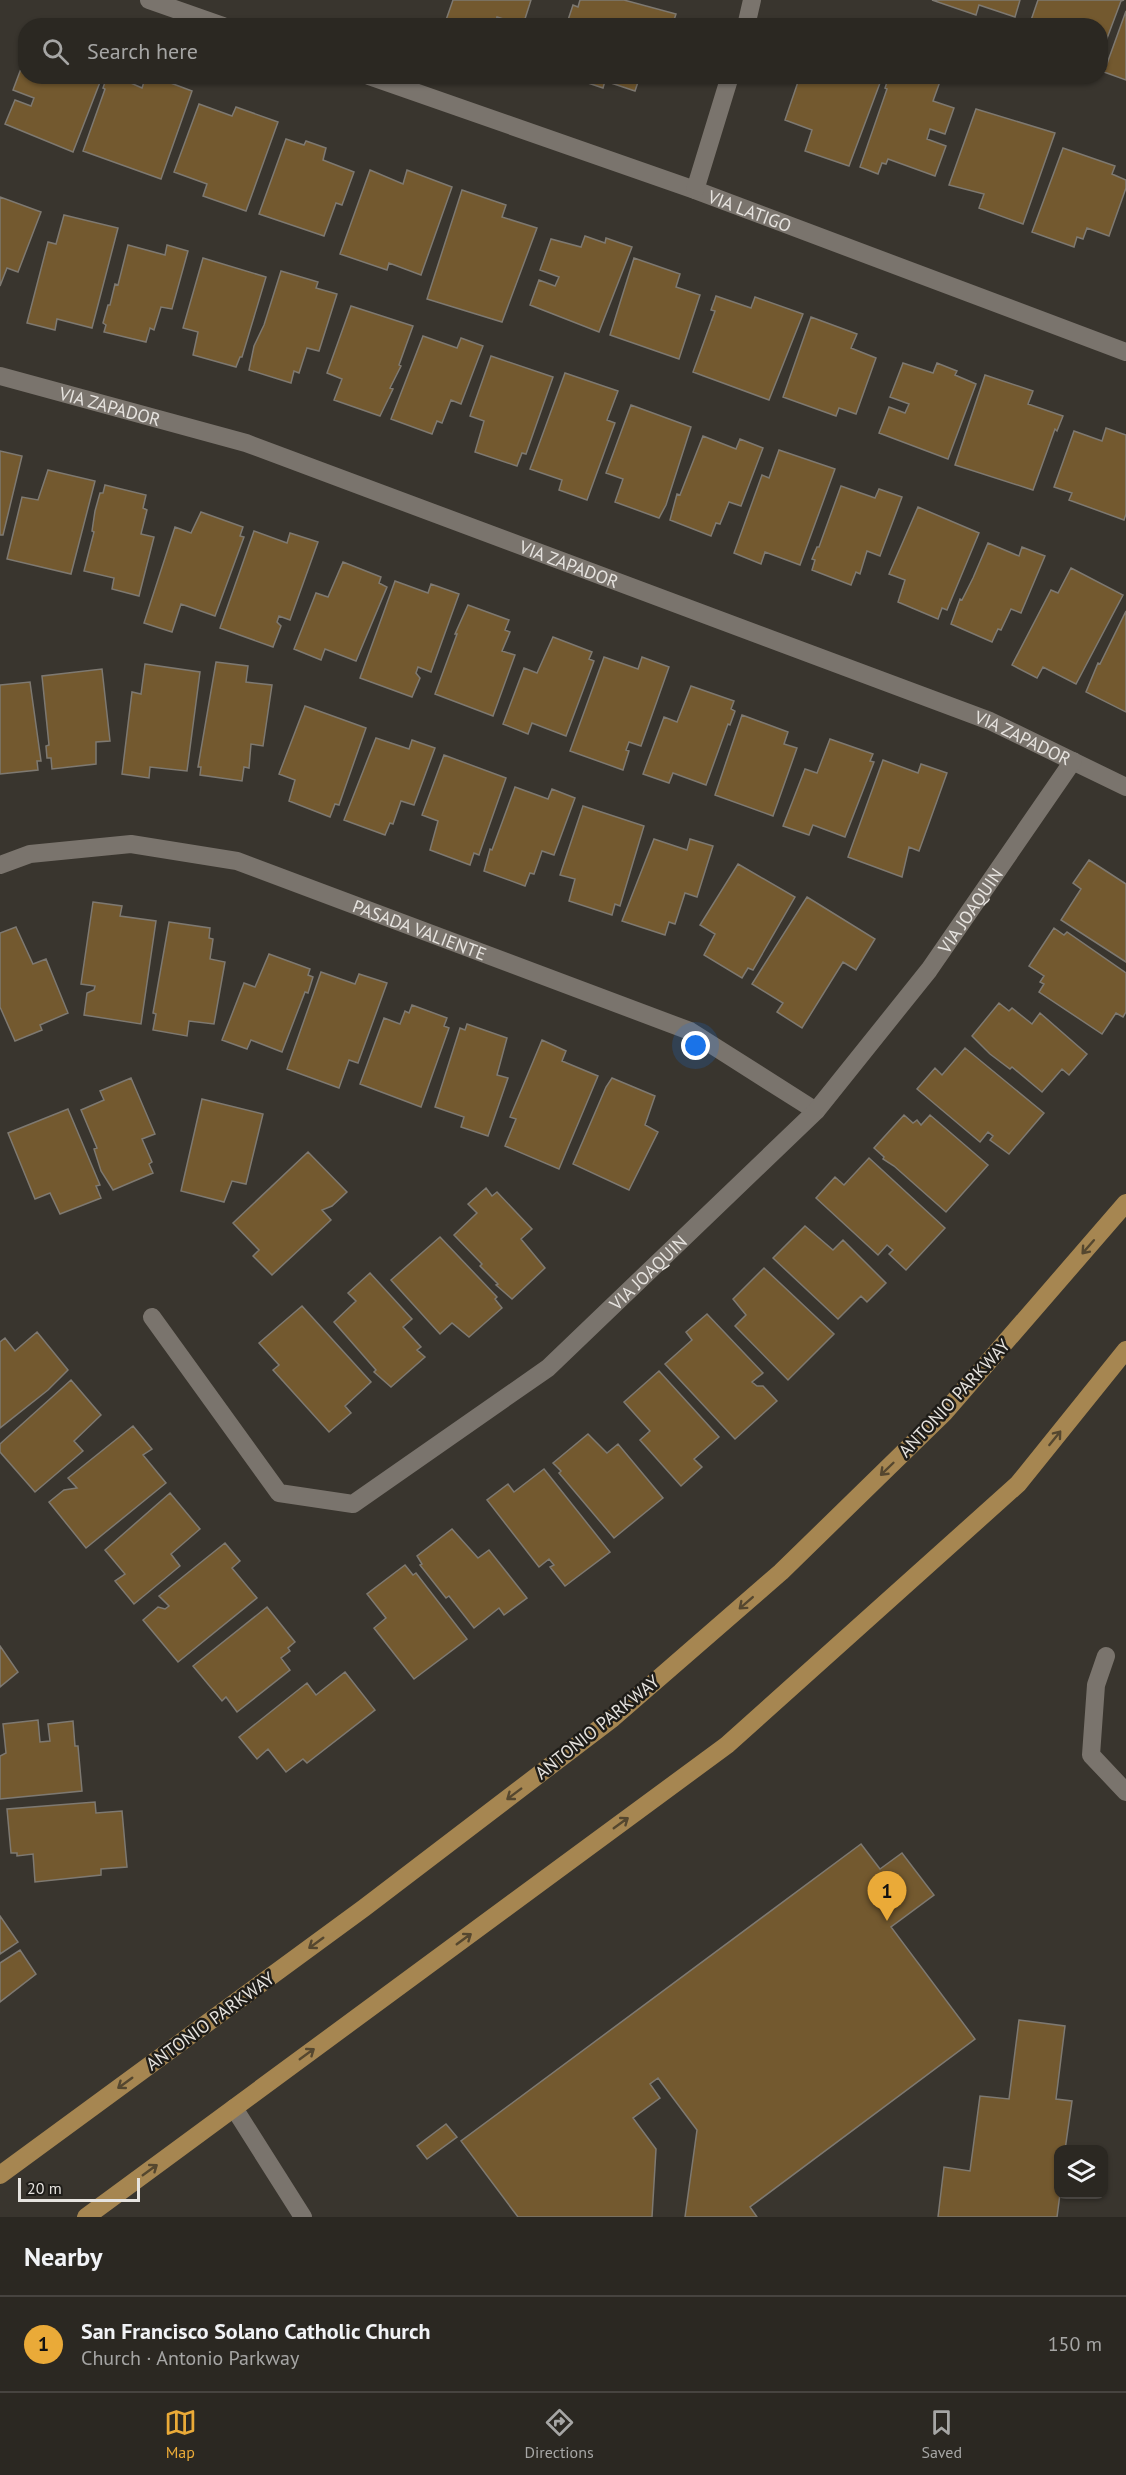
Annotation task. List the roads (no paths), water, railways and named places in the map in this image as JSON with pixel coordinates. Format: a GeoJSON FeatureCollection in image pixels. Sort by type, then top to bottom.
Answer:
{"type":"FeatureCollection","features":[{"type":"Feature","properties":{"kind":"main road","name":"ANTONIO PARKWAY"},"geometry":{"type":"LineString","coordinates":[[0,2175],[364,1908],[613,1718],[781,1572],[944,1413],[1126,1203]]}},
{"type":"Feature","properties":{"kind":"main road"},"geometry":{"type":"LineString","coordinates":[[86,2217],[727,1745],[1018,1484],[1126,1350]]}},
{"type":"Feature","properties":{"kind":"street"},"geometry":{"type":"LineString","coordinates":[[149,0],[200,18]]}},
{"type":"Feature","properties":{"kind":"street"},"geometry":{"type":"LineString","coordinates":[[748,18],[752,0]]}},
{"type":"Feature","properties":{"kind":"street","name":"VIA LATIGO"},"geometry":{"type":"LineString","coordinates":[[392,84],[695,190],[1126,352]]}},
{"type":"Feature","properties":{"kind":"street"},"geometry":{"type":"LineString","coordinates":[[695,190],[728,84]]}},
{"type":"Feature","properties":{"kind":"street","name":"VIA ZAPADOR"},"geometry":{"type":"LineString","coordinates":[[0,376],[246,443],[990,722],[1126,787]]}},
{"type":"Feature","properties":{"kind":"street","name":"VIA JOAQUIN"},"geometry":{"type":"LineString","coordinates":[[152,1317],[279,1493],[353,1504],[548,1368],[816,1111],[930,970],[1073,760]]}},
{"type":"Feature","properties":{"kind":"street","name":"PASADA VALIENTE"},"geometry":{"type":"LineString","coordinates":[[0,865],[30,854],[131,843],[237,861],[690,1031],[816,1111]]}},
{"type":"Feature","properties":{"kind":"street"},"geometry":{"type":"LineString","coordinates":[[1106,1656],[1096,1685],[1091,1755],[1126,1792]]}},
{"type":"Feature","properties":{"kind":"street"},"geometry":{"type":"LineString","coordinates":[[234,2108],[303,2217]]}},
{"type":"Feature","properties":{"kind":"place","name":"San Francisco Solano Catholic Church"},"geometry":{"type":"Point","coordinates":[887,1921]}}]}
